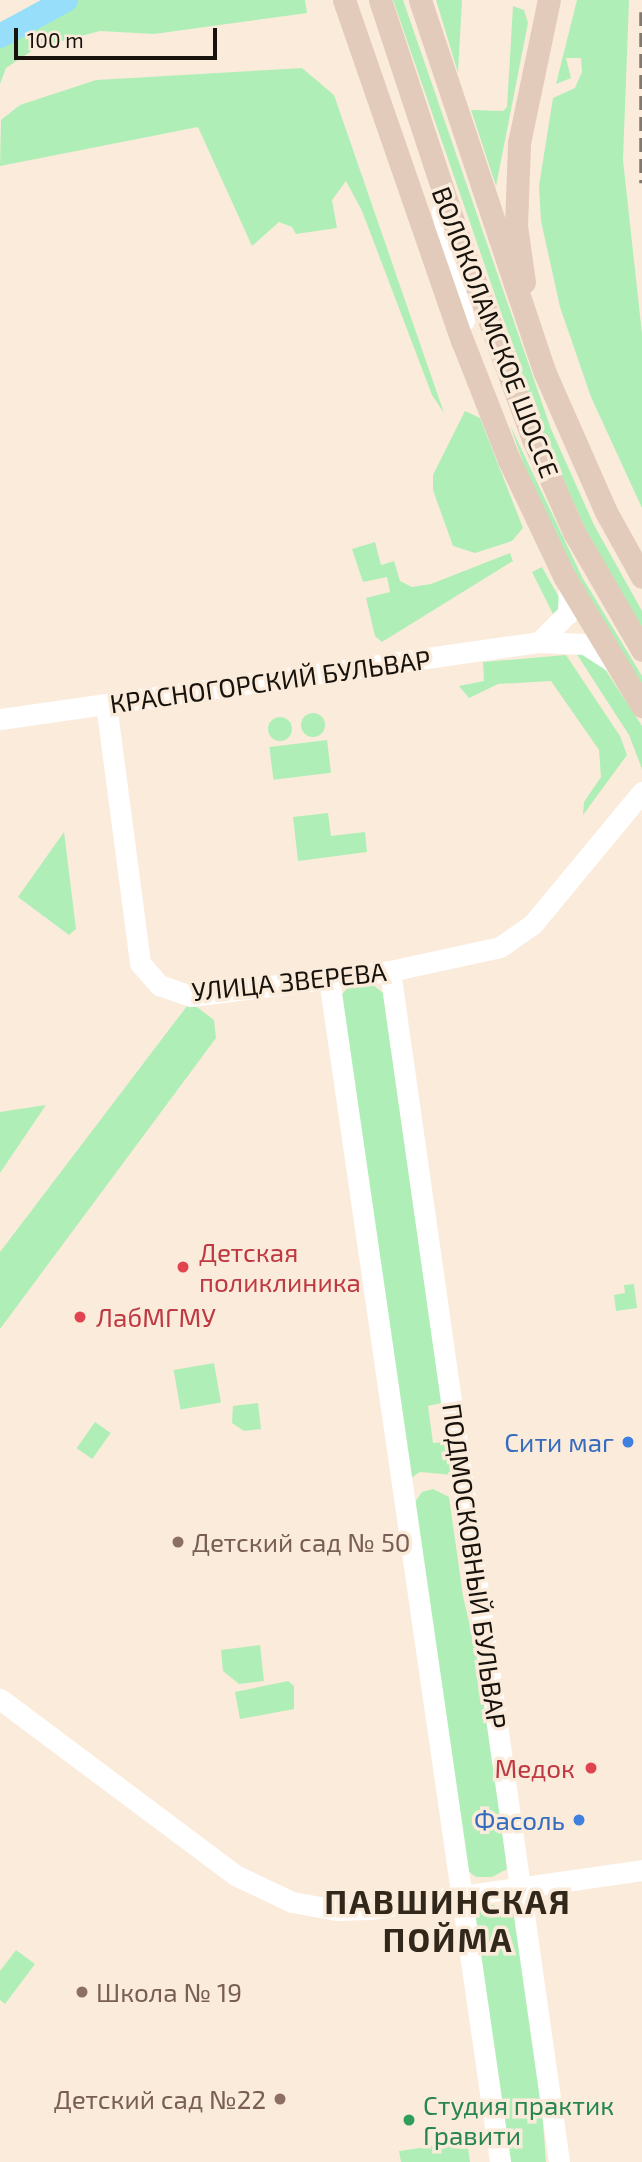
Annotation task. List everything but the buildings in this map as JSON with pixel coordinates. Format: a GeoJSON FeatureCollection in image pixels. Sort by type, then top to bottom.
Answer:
{"type":"FeatureCollection","features":[{"type":"Feature","properties":{"kind":"main road"},"geometry":{"type":"LineString","coordinates":[[344,0],[474,372],[537,523],[569,586],[642,706]]}},
{"type":"Feature","properties":{"kind":"main road","name":"ВОЛОКОЛАМСКОЕ ШОССЕ"},"geometry":{"type":"LineString","coordinates":[[380,0],[431,159],[533,439],[573,532],[642,650]]}},
{"type":"Feature","properties":{"kind":"main road","name":"ВОЛОКОЛАМСКОЕ ШОССЕ"},"geometry":{"type":"LineString","coordinates":[[420,0],[545,373],[606,512],[642,577]]}},
{"type":"Feature","properties":{"kind":"main road"},"geometry":{"type":"LineString","coordinates":[[545,373],[522,269],[515,185],[525,109],[549,0]]}},
{"type":"Feature","properties":{"kind":"street"},"geometry":{"type":"LineString","coordinates":[[431,159],[474,372]]}},
{"type":"Feature","properties":{"kind":"street"},"geometry":{"type":"LineString","coordinates":[[539,642],[568,613],[569,586]]}},
{"type":"Feature","properties":{"kind":"street","name":"КРАСНОГОРСКИЙ БУЛЬВАР"},"geometry":{"type":"LineString","coordinates":[[0,719],[539,642],[585,644],[614,663]]}},
{"type":"Feature","properties":{"kind":"street","name":"УЛИЦА ЗВЕРЕВА"},"geometry":{"type":"LineString","coordinates":[[107,704],[140,963],[148,977],[171,992],[191,996],[390,971],[500,947],[532,925],[640,798]]}},
{"type":"Feature","properties":{"kind":"street","name":"ПОДМОСКОВНЫЙ БУЛЬВАР"},"geometry":{"type":"LineString","coordinates":[[390,971],[559,2162]]}},
{"type":"Feature","properties":{"kind":"street"},"geometry":{"type":"LineString","coordinates":[[329,979],[500,2162]]}},
{"type":"Feature","properties":{"kind":"street"},"geometry":{"type":"LineString","coordinates":[[0,1699],[214,1861],[271,1893],[337,1910],[463,1898],[642,1870]]}},
{"type":"Feature","properties":{"kind":"green space"},"geometry":{"type":"Polygon","coordinates":[[[54,0],[305,0],[307,13],[154,34],[100,31],[36,48],[6,68],[0,84],[0,43],[38,22],[54,0]]]}},
{"type":"Feature","properties":{"kind":"green space"},"geometry":{"type":"Polygon","coordinates":[[[393,0],[403,0],[551,429],[594,525],[642,611],[642,629],[585,528],[542,431],[393,0]]]}},
{"type":"Feature","properties":{"kind":"green space"},"geometry":{"type":"Polygon","coordinates":[[[436,0],[462,0],[458,73],[436,0]]]}},
{"type":"Feature","properties":{"kind":"green space"},"geometry":{"type":"Polygon","coordinates":[[[577,0],[629,0],[623,160],[642,334],[642,508],[591,397],[560,307],[541,221],[539,186],[553,98],[575,88],[582,72],[581,58],[566,58],[571,78],[556,84],[577,0]]]}},
{"type":"Feature","properties":{"kind":"green space"},"geometry":{"type":"Polygon","coordinates":[[[513,6],[524,10],[528,23],[496,186],[471,110],[503,111],[507,107],[513,6]]]}},
{"type":"Feature","properties":{"kind":"green space"},"geometry":{"type":"Polygon","coordinates":[[[302,68],[334,95],[444,413],[432,395],[362,211],[346,181],[332,200],[337,228],[296,234],[292,227],[279,222],[252,246],[198,127],[0,166],[1,120],[20,105],[96,80],[302,68]]]}},
{"type":"Feature","properties":{"kind":"green space"},"geometry":{"type":"Polygon","coordinates":[[[465,411],[480,418],[523,528],[512,541],[475,553],[453,546],[433,490],[433,475],[465,411]]]}},
{"type":"Feature","properties":{"kind":"green space"},"geometry":{"type":"Polygon","coordinates":[[[510,425],[582,577],[642,676],[642,692],[543,520],[510,425]]]}},
{"type":"Feature","properties":{"kind":"green space"},"geometry":{"type":"Polygon","coordinates":[[[375,542],[381,565],[394,561],[400,581],[412,587],[431,584],[510,553],[513,561],[382,642],[375,636],[366,598],[390,592],[387,577],[363,582],[352,549],[375,542]]]}},
{"type":"Feature","properties":{"kind":"green space"},"geometry":{"type":"Polygon","coordinates":[[[542,567],[561,601],[555,618],[532,572],[542,567]]]}},
{"type":"Feature","properties":{"kind":"green space"},"geometry":{"type":"Polygon","coordinates":[[[576,653],[584,653],[601,663],[642,726],[642,769],[629,735],[576,653]]]}},
{"type":"Feature","properties":{"kind":"green space"},"geometry":{"type":"Polygon","coordinates":[[[566,655],[620,736],[627,755],[583,815],[584,802],[601,777],[599,750],[551,681],[498,684],[469,698],[459,686],[484,681],[483,662],[566,655]]]}},
{"type":"Feature","properties":{"kind":"green space"},"geometry":{"type":"Polygon","coordinates":[[[313,713],[324,720],[325,725],[318,736],[313,737],[302,730],[301,725],[308,714],[313,713]]]}},
{"type":"Feature","properties":{"kind":"green space"},"geometry":{"type":"Polygon","coordinates":[[[280,717],[291,724],[292,729],[285,740],[280,741],[269,734],[268,729],[275,718],[280,717]]]}},
{"type":"Feature","properties":{"kind":"green space"},"geometry":{"type":"Polygon","coordinates":[[[327,740],[331,773],[273,780],[269,747],[327,740]]]}},
{"type":"Feature","properties":{"kind":"green space"},"geometry":{"type":"Polygon","coordinates":[[[328,813],[331,836],[365,832],[367,852],[298,861],[293,817],[328,813]]]}},
{"type":"Feature","properties":{"kind":"green space"},"geometry":{"type":"Polygon","coordinates":[[[64,832],[76,929],[69,935],[18,897],[64,832]]]}},
{"type":"Feature","properties":{"kind":"green space"},"geometry":{"type":"Polygon","coordinates":[[[372,984],[383,993],[442,1403],[428,1406],[433,1443],[448,1442],[453,1475],[420,1472],[411,1478],[340,997],[348,987],[372,984]]]}},
{"type":"Feature","properties":{"kind":"green space"},"geometry":{"type":"Polygon","coordinates":[[[187,1006],[197,1007],[214,1020],[216,1038],[0,1329],[0,1252],[187,1006]]]}},
{"type":"Feature","properties":{"kind":"green space"},"geometry":{"type":"Polygon","coordinates":[[[46,1105],[0,1173],[0,1112],[46,1105]]]}},
{"type":"Feature","properties":{"kind":"green space"},"geometry":{"type":"Polygon","coordinates":[[[634,1284],[637,1308],[616,1311],[614,1295],[625,1293],[624,1285],[634,1284]]]}},
{"type":"Feature","properties":{"kind":"green space"},"geometry":{"type":"Polygon","coordinates":[[[214,1363],[221,1402],[181,1410],[174,1370],[214,1363]]]}},
{"type":"Feature","properties":{"kind":"green space"},"geometry":{"type":"Polygon","coordinates":[[[258,1403],[261,1429],[244,1431],[232,1423],[233,1406],[258,1403]]]}},
{"type":"Feature","properties":{"kind":"green space"},"geometry":{"type":"Polygon","coordinates":[[[95,1422],[111,1433],[92,1459],[77,1448],[95,1422]]]}},
{"type":"Feature","properties":{"kind":"green space"},"geometry":{"type":"Polygon","coordinates":[[[433,1489],[449,1497],[463,1596],[482,1678],[507,1869],[492,1877],[476,1877],[464,1868],[415,1502],[422,1492],[433,1489]]]}},
{"type":"Feature","properties":{"kind":"green space"},"geometry":{"type":"Polygon","coordinates":[[[260,1645],[264,1681],[239,1684],[223,1671],[221,1650],[260,1645]]]}},
{"type":"Feature","properties":{"kind":"green space"},"geometry":{"type":"Polygon","coordinates":[[[288,1681],[294,1686],[294,1709],[240,1719],[235,1692],[288,1681]]]}},
{"type":"Feature","properties":{"kind":"green space"},"geometry":{"type":"Polygon","coordinates":[[[493,1905],[514,1913],[539,2073],[546,2162],[511,2162],[501,2122],[472,1919],[481,1908],[493,1905]]]}},
{"type":"Feature","properties":{"kind":"green space"},"geometry":{"type":"Polygon","coordinates":[[[16,1950],[35,1964],[5,2004],[0,2000],[0,1971],[16,1950]]]}},
{"type":"Feature","properties":{"kind":"green space"},"geometry":{"type":"Polygon","coordinates":[[[467,2141],[470,2162],[401,2162],[399,2151],[467,2141]]]}},
{"type":"Feature","properties":{"kind":"waterway"},"geometry":{"type":"LineString","coordinates":[[0,36],[66,0]]}},
{"type":"Feature","properties":{"kind":"railway"},"geometry":{"type":"LineString","coordinates":[[642,12],[642,183]]}},
{"type":"Feature","properties":{"kind":"place","name":"Детская поликлиника"},"geometry":{"type":"Point","coordinates":[183,1267]}},
{"type":"Feature","properties":{"kind":"place","name":"ЛабМГМУ"},"geometry":{"type":"Point","coordinates":[80,1317]}},
{"type":"Feature","properties":{"kind":"place","name":"Сити маг"},"geometry":{"type":"Point","coordinates":[628,1442]}},
{"type":"Feature","properties":{"kind":"place","name":"Детский сад № 50"},"geometry":{"type":"Point","coordinates":[178,1542]}},
{"type":"Feature","properties":{"kind":"place","name":"Медок"},"geometry":{"type":"Point","coordinates":[591,1768]}},
{"type":"Feature","properties":{"kind":"place","name":"Фасоль"},"geometry":{"type":"Point","coordinates":[579,1820]}},
{"type":"Feature","properties":{"kind":"place","name":"Школа № 19"},"geometry":{"type":"Point","coordinates":[82,1992]}},
{"type":"Feature","properties":{"kind":"place","name":"Детский сад №22"},"geometry":{"type":"Point","coordinates":[280,2099]}},
{"type":"Feature","properties":{"kind":"place","name":"Студия практик Гравити"},"geometry":{"type":"Point","coordinates":[409,2120]}},
{"type":"Feature","properties":{"kind":"district","name":"ПАВШИНСКАЯ ПОЙМА"},"geometry":{"type":"Point","coordinates":[448,1921]}}]}
